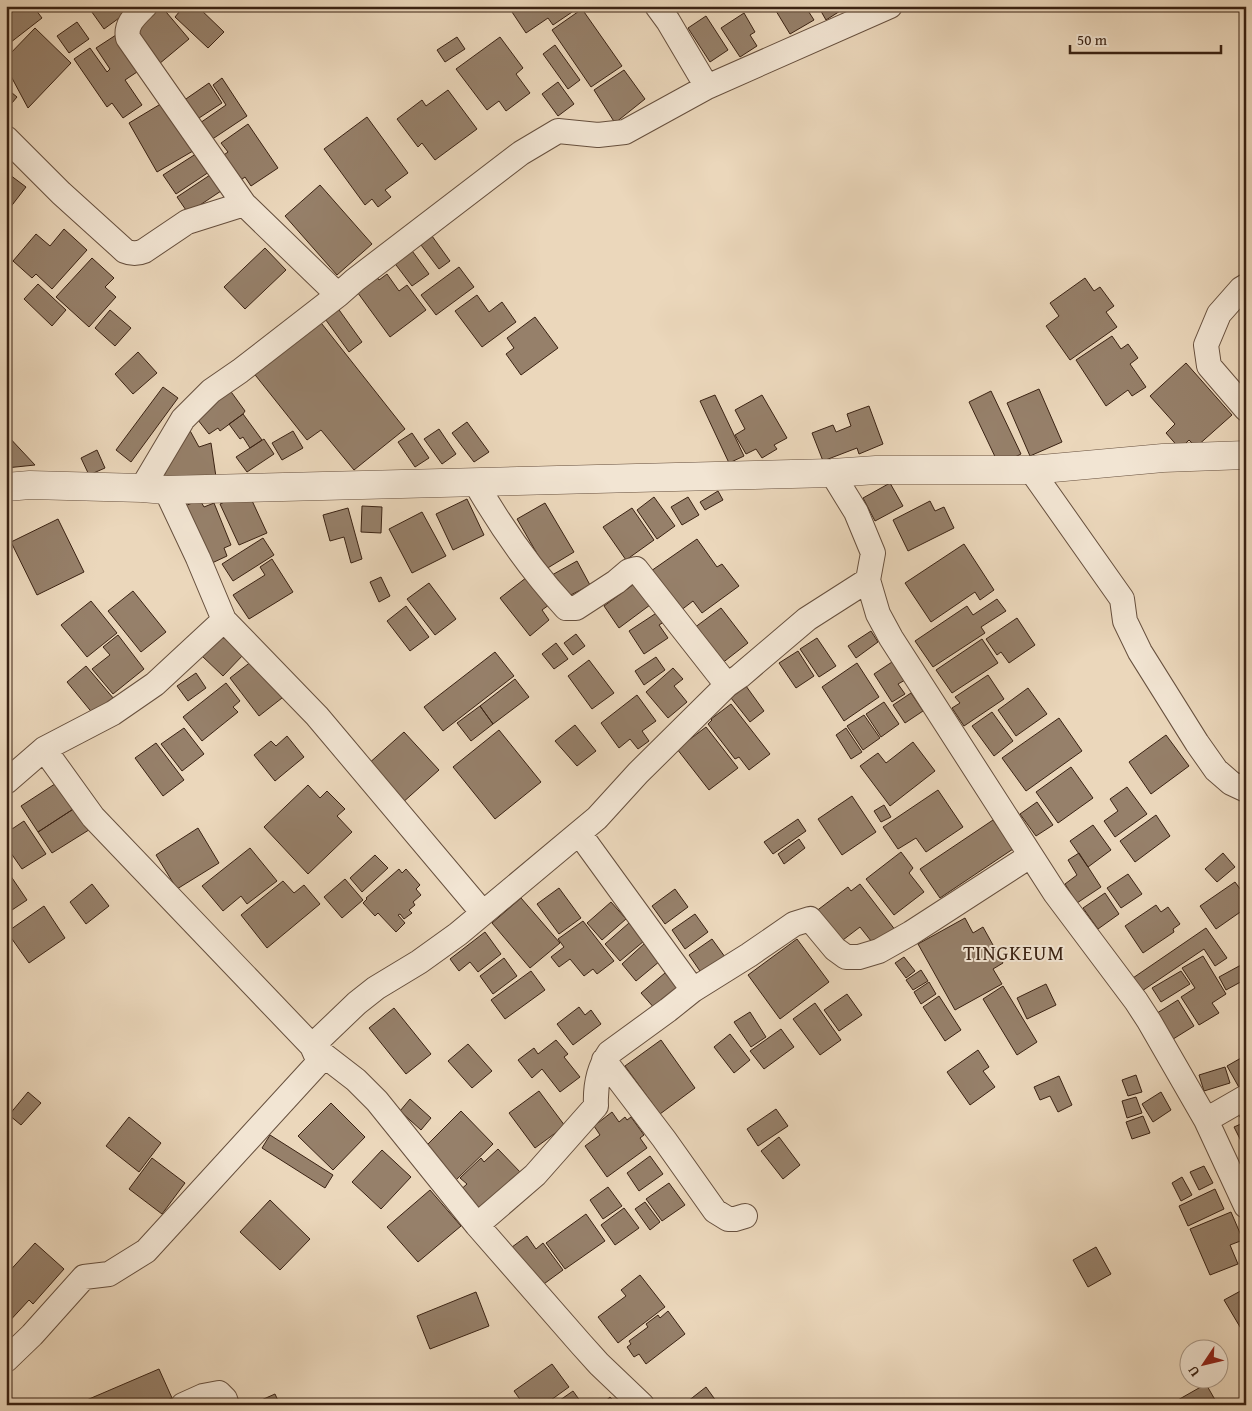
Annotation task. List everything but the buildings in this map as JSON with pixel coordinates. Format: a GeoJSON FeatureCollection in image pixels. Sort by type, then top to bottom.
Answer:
{"type":"FeatureCollection","features":[{"type":"Feature","properties":{"kind":"street"},"geometry":{"type":"LineString","coordinates":[[145,6],[133,18],[127,32],[128,38],[244,204],[338,295]]}},
{"type":"Feature","properties":{"kind":"street"},"geometry":{"type":"LineString","coordinates":[[657,6],[707,86]]}},
{"type":"Feature","properties":{"kind":"street"},"geometry":{"type":"LineString","coordinates":[[154,489],[183,419],[211,391],[521,153],[558,131],[598,135],[625,132],[707,86],[890,6]]}},
{"type":"Feature","properties":{"kind":"street"},"geometry":{"type":"LineString","coordinates":[[6,138],[124,251],[131,254],[144,252],[186,222],[244,204]]}},
{"type":"Feature","properties":{"kind":"street"},"geometry":{"type":"LineString","coordinates":[[1246,286],[1219,314],[1206,345],[1208,366],[1246,409]]}},
{"type":"Feature","properties":{"kind":"street"},"geometry":{"type":"LineString","coordinates":[[6,487],[154,489],[832,473],[876,470],[1031,470],[1163,458],[1246,455]]}},
{"type":"Feature","properties":{"kind":"street"},"geometry":{"type":"LineString","coordinates":[[1031,470],[1122,599],[1125,620],[1140,652],[1197,743],[1216,770],[1246,790]]}},
{"type":"Feature","properties":{"kind":"street"},"geometry":{"type":"LineString","coordinates":[[832,473],[856,512],[874,553],[868,580],[878,614],[891,638],[1030,856],[1149,1021],[1206,1120],[1246,1206]]}},
{"type":"Feature","properties":{"kind":"street"},"geometry":{"type":"LineString","coordinates":[[475,482],[492,512],[520,553],[566,608],[576,608],[616,582],[629,571],[636,569],[727,684]]}},
{"type":"Feature","properties":{"kind":"street"},"geometry":{"type":"LineString","coordinates":[[154,489],[198,558],[224,620],[317,716],[483,913]]}},
{"type":"Feature","properties":{"kind":"street"},"geometry":{"type":"LineString","coordinates":[[312,1046],[357,1003],[376,988],[419,962],[458,934],[579,834],[727,684],[740,676],[807,619],[868,580]]}},
{"type":"Feature","properties":{"kind":"street"},"geometry":{"type":"LineString","coordinates":[[6,782],[44,748],[113,713],[155,684],[224,620]]}},
{"type":"Feature","properties":{"kind":"street"},"geometry":{"type":"LineString","coordinates":[[44,748],[93,817],[312,1046],[356,1080],[377,1101],[477,1225],[599,1364],[642,1405]]}},
{"type":"Feature","properties":{"kind":"street"},"geometry":{"type":"LineString","coordinates":[[579,834],[693,990]]}},
{"type":"Feature","properties":{"kind":"street"},"geometry":{"type":"LineString","coordinates":[[477,1225],[535,1175],[596,1106],[596,1086],[604,1060],[609,1053],[693,990],[794,924],[810,919],[835,949],[846,957],[859,957],[879,951],[1030,856]]}},
{"type":"Feature","properties":{"kind":"street"},"geometry":{"type":"LineString","coordinates":[[6,1360],[32,1335],[84,1277],[109,1274],[146,1251],[319,1062],[312,1046]]}},
{"type":"Feature","properties":{"kind":"street"},"geometry":{"type":"LineString","coordinates":[[604,1060],[664,1139],[715,1211],[728,1219],[744,1216]]}},
{"type":"Feature","properties":{"kind":"street"},"geometry":{"type":"LineString","coordinates":[[1206,1120],[1246,1097]]}},
{"type":"Feature","properties":{"kind":"street"},"geometry":{"type":"LineString","coordinates":[[183,1405],[219,1392],[227,1405]]}},
{"type":"Feature","properties":{"kind":"district","name":"TINGKEUM"},"geometry":{"type":"Point","coordinates":[1014,953]}}]}
